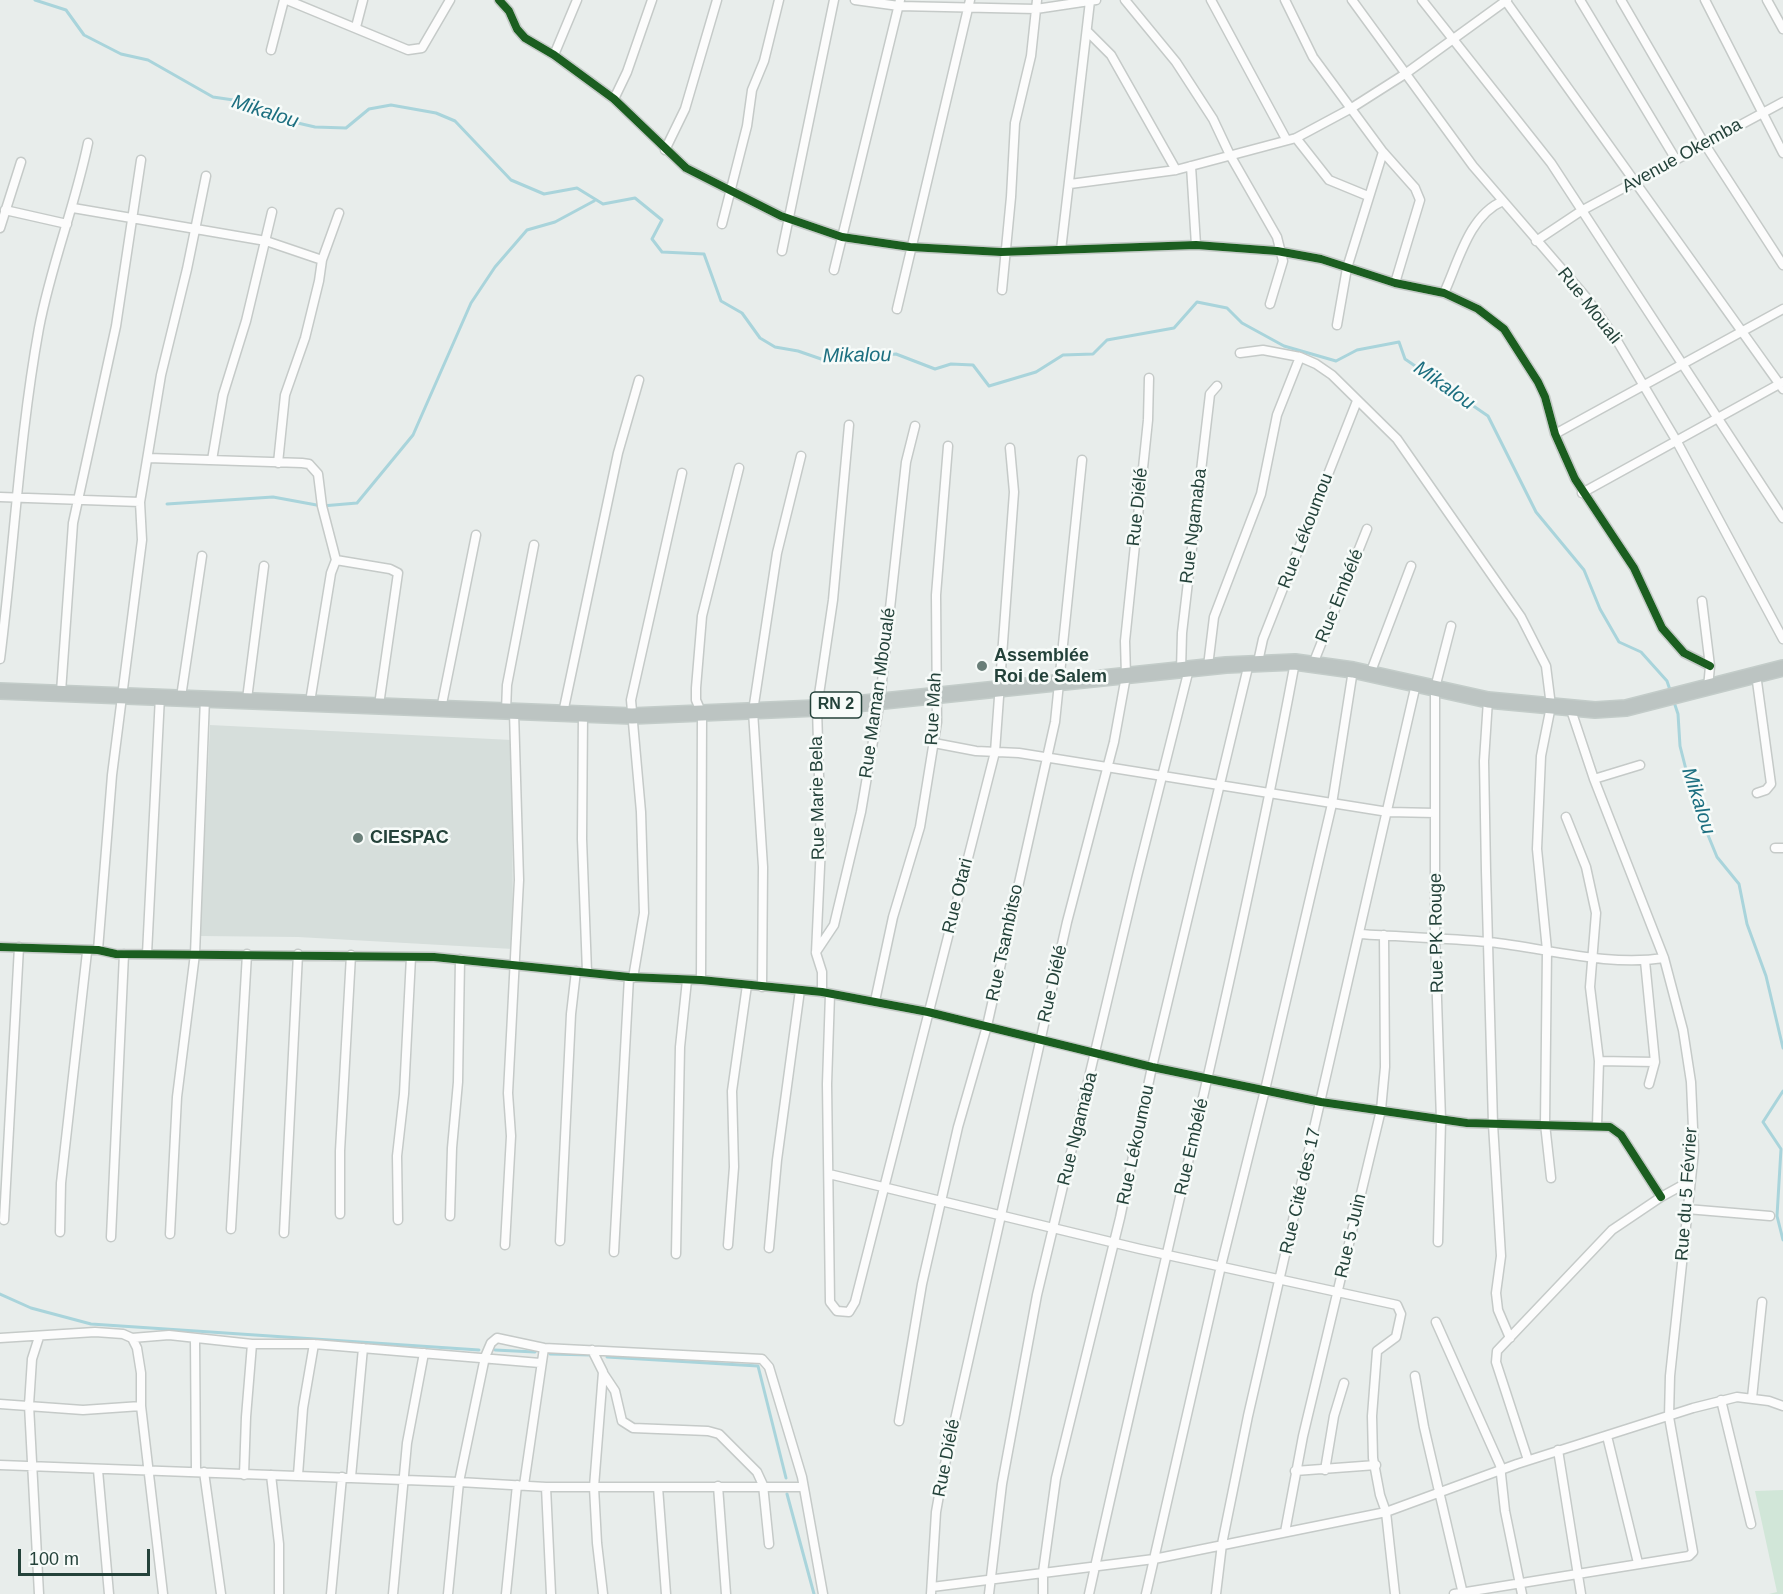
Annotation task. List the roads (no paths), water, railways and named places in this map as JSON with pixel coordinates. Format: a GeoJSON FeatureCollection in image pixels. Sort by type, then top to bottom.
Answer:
{"type":"FeatureCollection","features":[{"type":"Feature","properties":{"kind":"highway","name":"RN 2"},"geometry":{"type":"LineString","coordinates":[[0,691],[124,694],[632,716],[817,708],[1208,666],[1295,662],[1353,670],[1488,700],[1595,710],[1626,708],[1783,668]]}},
{"type":"Feature","properties":{"kind":"street"},"geometry":{"type":"LineString","coordinates":[[271,50],[285,0],[408,50],[422,48],[450,0]]}},
{"type":"Feature","properties":{"kind":"street"},"geometry":{"type":"LineString","coordinates":[[356,27],[363,0]]}},
{"type":"Feature","properties":{"kind":"street"},"geometry":{"type":"LineString","coordinates":[[498,0],[509,11],[517,29],[525,38],[554,55],[614,99],[686,168],[790,219],[842,237],[910,247],[1005,252],[1196,244],[1281,252],[1321,259],[1395,283],[1444,293],[1478,309],[1504,329],[1542,390],[1555,434],[1582,493],[1634,568],[1668,638],[1684,653],[1710,666]]}},
{"type":"Feature","properties":{"kind":"street"},"geometry":{"type":"LineString","coordinates":[[509,11],[514,0]]}},
{"type":"Feature","properties":{"kind":"street"},"geometry":{"type":"LineString","coordinates":[[554,55],[577,0]]}},
{"type":"Feature","properties":{"kind":"street"},"geometry":{"type":"LineString","coordinates":[[614,99],[627,72],[652,0]]}},
{"type":"Feature","properties":{"kind":"street"},"geometry":{"type":"LineString","coordinates":[[665,150],[685,109],[717,0]]}},
{"type":"Feature","properties":{"kind":"street"},"geometry":{"type":"LineString","coordinates":[[722,224],[732,191],[752,90],[764,61],[779,0]]}},
{"type":"Feature","properties":{"kind":"street"},"geometry":{"type":"LineString","coordinates":[[782,251],[804,155],[806,126],[834,0]]}},
{"type":"Feature","properties":{"kind":"street"},"geometry":{"type":"LineString","coordinates":[[855,0],[1037,5],[1093,1],[1087,31],[1061,250]]}},
{"type":"Feature","properties":{"kind":"street"},"geometry":{"type":"LineString","coordinates":[[1125,0],[1176,62],[1213,119],[1230,155],[1277,237],[1283,256],[1282,268],[1270,304]]}},
{"type":"Feature","properties":{"kind":"street"},"geometry":{"type":"LineString","coordinates":[[1211,0],[1286,139]]}},
{"type":"Feature","properties":{"kind":"street"},"geometry":{"type":"LineString","coordinates":[[1285,0],[1313,57],[1350,110],[1415,188],[1420,200],[1395,283]]}},
{"type":"Feature","properties":{"kind":"street","name":"Rue Mouali"},"geometry":{"type":"LineString","coordinates":[[1352,0],[1473,166],[1536,242],[1597,310],[1676,440],[1783,639]]}},
{"type":"Feature","properties":{"kind":"street"},"geometry":{"type":"LineString","coordinates":[[1422,0],[1551,164],[1783,518]]}},
{"type":"Feature","properties":{"kind":"street"},"geometry":{"type":"LineString","coordinates":[[1070,184],[1176,170],[1296,138],[1350,110],[1405,74],[1506,0],[1741,333],[1782,385],[1718,417],[1582,493]]}},
{"type":"Feature","properties":{"kind":"street"},"geometry":{"type":"LineString","coordinates":[[1580,0],[1676,158]]}},
{"type":"Feature","properties":{"kind":"street"},"geometry":{"type":"LineString","coordinates":[[1622,0],[1704,143],[1783,265]]}},
{"type":"Feature","properties":{"kind":"street"},"geometry":{"type":"LineString","coordinates":[[1704,0],[1760,114],[1783,153]]}},
{"type":"Feature","properties":{"kind":"street"},"geometry":{"type":"LineString","coordinates":[[1767,0],[1783,29]]}},
{"type":"Feature","properties":{"kind":"street"},"geometry":{"type":"LineString","coordinates":[[834,270],[900,3]]}},
{"type":"Feature","properties":{"kind":"street"},"geometry":{"type":"LineString","coordinates":[[897,309],[969,4]]}},
{"type":"Feature","properties":{"kind":"street"},"geometry":{"type":"LineString","coordinates":[[1002,290],[1015,123],[1031,56],[1037,5]]}},
{"type":"Feature","properties":{"kind":"street"},"geometry":{"type":"LineString","coordinates":[[1087,31],[1112,55],[1176,170]]}},
{"type":"Feature","properties":{"kind":"street","name":"Avenue Okemba"},"geometry":{"type":"LineString","coordinates":[[1536,242],[1581,211],[1783,102]]}},
{"type":"Feature","properties":{"kind":"street"},"geometry":{"type":"LineString","coordinates":[[1296,138],[1329,180],[1368,196]]}},
{"type":"Feature","properties":{"kind":"street"},"geometry":{"type":"LineString","coordinates":[[0,659],[13,554],[16,497],[39,329],[73,208],[88,143]]}},
{"type":"Feature","properties":{"kind":"street"},"geometry":{"type":"LineString","coordinates":[[1337,325],[1347,268],[1383,152]]}},
{"type":"Feature","properties":{"kind":"street"},"geometry":{"type":"LineString","coordinates":[[61,692],[73,523],[116,326],[141,160]]}},
{"type":"Feature","properties":{"kind":"street"},"geometry":{"type":"LineString","coordinates":[[0,228],[21,162]]}},
{"type":"Feature","properties":{"kind":"street"},"geometry":{"type":"LineString","coordinates":[[1191,166],[1196,244]]}},
{"type":"Feature","properties":{"kind":"street"},"geometry":{"type":"LineString","coordinates":[[98,950],[111,775],[124,694],[126,656],[142,540],[140,502],[161,375],[206,176]]}},
{"type":"Feature","properties":{"kind":"street"},"geometry":{"type":"LineString","coordinates":[[1444,293],[1471,232],[1487,210],[1503,201]]}},
{"type":"Feature","properties":{"kind":"street"},"geometry":{"type":"LineString","coordinates":[[73,208],[131,219],[196,227],[266,241],[322,260]]}},
{"type":"Feature","properties":{"kind":"street"},"geometry":{"type":"LineString","coordinates":[[5,210],[67,224]]}},
{"type":"Feature","properties":{"kind":"street"},"geometry":{"type":"LineString","coordinates":[[212,460],[223,395],[272,212]]}},
{"type":"Feature","properties":{"kind":"street"},"geometry":{"type":"LineString","coordinates":[[278,463],[285,395],[305,338],[322,260],[339,213]]}},
{"type":"Feature","properties":{"kind":"street"},"geometry":{"type":"LineString","coordinates":[[1555,434],[1783,309]]}},
{"type":"Feature","properties":{"kind":"street"},"geometry":{"type":"LineString","coordinates":[[1240,353],[1263,350],[1300,357],[1332,375],[1397,440],[1532,634],[1546,666],[1551,706],[1541,756],[1537,849],[1547,950],[1545,1124],[1551,1178]]}},
{"type":"Feature","properties":{"kind":"street"},"geometry":{"type":"LineString","coordinates":[[1208,666],[1214,617],[1261,494],[1277,415],[1300,357]]}},
{"type":"Feature","properties":{"kind":"street","name":"Rue Diélé"},"geometry":{"type":"LineString","coordinates":[[932,1590],[936,1512],[943,1473],[1040,1040],[1107,769],[1126,675],[1125,641],[1149,414],[1149,378]]}},
{"type":"Feature","properties":{"kind":"street"},"geometry":{"type":"LineString","coordinates":[[563,713],[618,453],[639,380]]}},
{"type":"Feature","properties":{"kind":"street","name":"Rue Ngamaba"},"geometry":{"type":"LineString","coordinates":[[988,1594],[988,1580],[1020,1383],[1137,876],[1163,777],[1185,669],[1182,633],[1210,394],[1217,386]]}},
{"type":"Feature","properties":{"kind":"street","name":"Rue Lékoumou"},"geometry":{"type":"LineString","coordinates":[[1043,1594],[1043,1572],[1056,1478],[1114,1242],[1152,1067],[1220,785],[1253,663],[1357,401]]}},
{"type":"Feature","properties":{"kind":"street","name":"Rue Marie Bela"},"geometry":{"type":"LineString","coordinates":[[830,1302],[826,993],[816,953],[820,845],[817,708],[833,600],[849,425]]}},
{"type":"Feature","properties":{"kind":"street","name":"Rue Maman Mboualé"},"geometry":{"type":"LineString","coordinates":[[816,953],[834,925],[861,812],[880,700],[906,462],[915,426]]}},
{"type":"Feature","properties":{"kind":"street","name":"Rue Mah"},"geometry":{"type":"LineString","coordinates":[[875,1001],[893,917],[921,828],[934,743],[938,694],[936,595],[948,446]]}},
{"type":"Feature","properties":{"kind":"street","name":"Rue Otari"},"geometry":{"type":"LineString","coordinates":[[830,1302],[837,1311],[849,1312],[855,1302],[996,752],[1002,689],[1002,636],[1014,492],[1010,448]]}},
{"type":"Feature","properties":{"kind":"street"},"geometry":{"type":"LineString","coordinates":[[762,987],[763,867],[753,711],[777,553],[801,456]]}},
{"type":"Feature","properties":{"kind":"street"},"geometry":{"type":"LineString","coordinates":[[148,458],[196,462],[212,460],[309,464],[318,474],[322,506],[336,560],[331,573],[310,702]]}},
{"type":"Feature","properties":{"kind":"street","name":"Rue Tsambitso"},"geometry":{"type":"LineString","coordinates":[[899,1421],[911,1339],[958,1126],[987,1026],[1047,758],[1059,682],[1082,460]]}},
{"type":"Feature","properties":{"kind":"street"},"geometry":{"type":"LineString","coordinates":[[701,981],[702,714],[696,700],[696,688],[702,616],[739,468]]}},
{"type":"Feature","properties":{"kind":"street"},"geometry":{"type":"LineString","coordinates":[[614,1252],[631,977],[644,913],[641,812],[632,716],[635,679],[682,473]]}},
{"type":"Feature","properties":{"kind":"street"},"geometry":{"type":"LineString","coordinates":[[0,497],[140,502]]}},
{"type":"Feature","properties":{"kind":"street","name":"Rue Embélé"},"geometry":{"type":"LineString","coordinates":[[1313,664],[1367,529]]}},
{"type":"Feature","properties":{"kind":"street"},"geometry":{"type":"LineString","coordinates":[[441,709],[476,536]]}},
{"type":"Feature","properties":{"kind":"street"},"geometry":{"type":"LineString","coordinates":[[505,1245],[511,1136],[507,1093],[516,966],[519,880],[507,685],[534,545]]}},
{"type":"Feature","properties":{"kind":"street"},"geometry":{"type":"LineString","coordinates":[[181,697],[202,556]]}},
{"type":"Feature","properties":{"kind":"street"},"geometry":{"type":"LineString","coordinates":[[336,560],[390,568],[398,573],[379,705]]}},
{"type":"Feature","properties":{"kind":"street"},"geometry":{"type":"LineString","coordinates":[[247,699],[264,566]]}},
{"type":"Feature","properties":{"kind":"street"},"geometry":{"type":"LineString","coordinates":[[1370,674],[1411,566]]}},
{"type":"Feature","properties":{"kind":"street"},"geometry":{"type":"LineString","coordinates":[[1702,602],[1710,666],[1708,688]]}},
{"type":"Feature","properties":{"kind":"street","name":"Rue PK Rouge"},"geometry":{"type":"LineString","coordinates":[[1438,1242],[1441,1120],[1435,939],[1435,688],[1451,626]]}},
{"type":"Feature","properties":{"kind":"street","name":"Rue Embélé"},"geometry":{"type":"LineString","coordinates":[[1089,1594],[1208,1080],[1271,794],[1295,662]]}},
{"type":"Feature","properties":{"kind":"street"},"geometry":{"type":"LineString","coordinates":[[1146,1594],[1221,1266],[1332,804],[1353,670]]}},
{"type":"Feature","properties":{"kind":"street"},"geometry":{"type":"LineString","coordinates":[[1756,674],[1771,784],[1766,790],[1757,793]]}},
{"type":"Feature","properties":{"kind":"street","name":"Rue Cité des 17"},"geometry":{"type":"LineString","coordinates":[[1216,1594],[1222,1544],[1416,684]]}},
{"type":"Feature","properties":{"kind":"street"},"geometry":{"type":"LineString","coordinates":[[147,954],[160,696]]}},
{"type":"Feature","properties":{"kind":"street"},"geometry":{"type":"LineString","coordinates":[[170,1234],[177,1097],[195,954],[204,698]]}},
{"type":"Feature","properties":{"kind":"street"},"geometry":{"type":"LineString","coordinates":[[1488,700],[1484,761],[1493,1124],[1501,1256],[1496,1293],[1498,1310],[1510,1338]]}},
{"type":"Feature","properties":{"kind":"street","name":"Rue du 5 Février"},"geometry":{"type":"LineString","coordinates":[[1570,707],[1594,779],[1664,958],[1683,1030],[1691,1082],[1694,1151],[1669,1417],[1687,1510],[1692,1554],[1638,1563]]}},
{"type":"Feature","properties":{"kind":"street"},"geometry":{"type":"LineString","coordinates":[[583,713],[582,839],[587,972]]}},
{"type":"Feature","properties":{"kind":"street"},"geometry":{"type":"LineString","coordinates":[[934,743],[1047,758],[1388,812],[1435,813]]}},
{"type":"Feature","properties":{"kind":"street"},"geometry":{"type":"LineString","coordinates":[[1594,779],[1640,765]]}},
{"type":"Feature","properties":{"kind":"street"},"geometry":{"type":"LineString","coordinates":[[1566,817],[1581,849],[1596,912],[1590,987],[1599,1061],[1597,1126]]}},
{"type":"Feature","properties":{"kind":"street"},"geometry":{"type":"LineString","coordinates":[[1360,934],[1489,942],[1593,957],[1645,961],[1664,958]]}},
{"type":"Feature","properties":{"kind":"street","name":"Rue 5 Juin"},"geometry":{"type":"LineString","coordinates":[[1285,1532],[1295,1471],[1381,1110],[1385,1057],[1384,935]]}},
{"type":"Feature","properties":{"kind":"street"},"geometry":{"type":"LineString","coordinates":[[0,947],[87,952],[98,950],[124,954],[298,954],[460,959],[631,977],[826,993],[928,1012],[1208,1080],[1321,1102],[1441,1120],[1493,1124],[1610,1127],[1621,1135],[1661,1197]]}},
{"type":"Feature","properties":{"kind":"street"},"geometry":{"type":"LineString","coordinates":[[4,1220],[19,947]]}},
{"type":"Feature","properties":{"kind":"street"},"geometry":{"type":"LineString","coordinates":[[60,1232],[61,1183],[87,952]]}},
{"type":"Feature","properties":{"kind":"street"},"geometry":{"type":"LineString","coordinates":[[111,1237],[124,954]]}},
{"type":"Feature","properties":{"kind":"street"},"geometry":{"type":"LineString","coordinates":[[231,1229],[247,954]]}},
{"type":"Feature","properties":{"kind":"street"},"geometry":{"type":"LineString","coordinates":[[284,1233],[298,954]]}},
{"type":"Feature","properties":{"kind":"street"},"geometry":{"type":"LineString","coordinates":[[340,1214],[340,1151],[351,955]]}},
{"type":"Feature","properties":{"kind":"street"},"geometry":{"type":"LineString","coordinates":[[398,1220],[397,1156],[404,1094],[411,957]]}},
{"type":"Feature","properties":{"kind":"street"},"geometry":{"type":"LineString","coordinates":[[450,1216],[452,1148],[458,1082],[460,959]]}},
{"type":"Feature","properties":{"kind":"street"},"geometry":{"type":"LineString","coordinates":[[1645,961],[1656,1062],[1649,1084]]}},
{"type":"Feature","properties":{"kind":"street"},"geometry":{"type":"LineString","coordinates":[[560,1241],[571,1014],[576,971]]}},
{"type":"Feature","properties":{"kind":"street"},"geometry":{"type":"LineString","coordinates":[[676,1254],[680,1047],[687,980]]}},
{"type":"Feature","properties":{"kind":"street"},"geometry":{"type":"LineString","coordinates":[[728,1245],[734,1167],[732,1091],[747,985]]}},
{"type":"Feature","properties":{"kind":"street"},"geometry":{"type":"LineString","coordinates":[[769,1248],[777,1160],[800,990]]}},
{"type":"Feature","properties":{"kind":"street"},"geometry":{"type":"LineString","coordinates":[[1599,1061],[1656,1062]]}},
{"type":"Feature","properties":{"kind":"street"},"geometry":{"type":"LineString","coordinates":[[829,1174],[1281,1280],[1392,1302],[1401,1310],[1394,1339],[1377,1351],[1372,1416],[1380,1496],[1386,1512],[1395,1594]]}},
{"type":"Feature","properties":{"kind":"street"},"geometry":{"type":"LineString","coordinates":[[1528,1460],[1495,1358],[1497,1351],[1612,1230],[1661,1197],[1690,1181]]}},
{"type":"Feature","properties":{"kind":"street"},"geometry":{"type":"LineString","coordinates":[[1687,1209],[1770,1216]]}},
{"type":"Feature","properties":{"kind":"street"},"geometry":{"type":"LineString","coordinates":[[1752,1398],[1762,1302]]}},
{"type":"Feature","properties":{"kind":"street"},"geometry":{"type":"LineString","coordinates":[[1436,1322],[1500,1470],[1522,1594]]}},
{"type":"Feature","properties":{"kind":"street"},"geometry":{"type":"LineString","coordinates":[[0,1338],[95,1332],[123,1334],[132,1338],[169,1335],[252,1344],[314,1344],[540,1363]]}},
{"type":"Feature","properties":{"kind":"street"},"geometry":{"type":"LineString","coordinates":[[39,1337],[32,1359],[29,1405],[39,1594]]}},
{"type":"Feature","properties":{"kind":"street"},"geometry":{"type":"LineString","coordinates":[[132,1338],[137,1348],[141,1374],[141,1407],[163,1594]]}},
{"type":"Feature","properties":{"kind":"street"},"geometry":{"type":"LineString","coordinates":[[448,1594],[459,1482],[485,1357],[491,1343],[497,1338],[544,1348],[762,1359],[769,1367],[803,1487],[823,1594]]}},
{"type":"Feature","properties":{"kind":"street"},"geometry":{"type":"LineString","coordinates":[[195,1339],[200,1471],[221,1594]]}},
{"type":"Feature","properties":{"kind":"street"},"geometry":{"type":"LineString","coordinates":[[244,1475],[252,1344]]}},
{"type":"Feature","properties":{"kind":"street"},"geometry":{"type":"LineString","coordinates":[[298,1475],[303,1408],[314,1344]]}},
{"type":"Feature","properties":{"kind":"street"},"geometry":{"type":"LineString","coordinates":[[331,1594],[363,1348]]}},
{"type":"Feature","properties":{"kind":"street"},"geometry":{"type":"LineString","coordinates":[[506,1594],[520,1485],[544,1348]]}},
{"type":"Feature","properties":{"kind":"street"},"geometry":{"type":"LineString","coordinates":[[591,1350],[615,1391],[622,1422],[633,1428],[708,1431],[719,1434],[757,1472],[764,1485],[769,1544]]}},
{"type":"Feature","properties":{"kind":"street"},"geometry":{"type":"LineString","coordinates":[[393,1594],[406,1443],[424,1353]]}},
{"type":"Feature","properties":{"kind":"street"},"geometry":{"type":"LineString","coordinates":[[603,1373],[594,1487],[603,1594]]}},
{"type":"Feature","properties":{"kind":"street"},"geometry":{"type":"LineString","coordinates":[[1415,1376],[1460,1593],[1638,1563],[1607,1436]]}},
{"type":"Feature","properties":{"kind":"street"},"geometry":{"type":"LineString","coordinates":[[1325,1470],[1334,1416],[1344,1383]]}},
{"type":"Feature","properties":{"kind":"street"},"geometry":{"type":"LineString","coordinates":[[932,1590],[1043,1572],[1154,1559],[1386,1512],[1528,1460],[1721,1400],[1752,1398],[1783,1406]]}},
{"type":"Feature","properties":{"kind":"street"},"geometry":{"type":"LineString","coordinates":[[1721,1400],[1750,1524]]}},
{"type":"Feature","properties":{"kind":"street"},"geometry":{"type":"LineString","coordinates":[[0,1404],[83,1410],[141,1407]]}},
{"type":"Feature","properties":{"kind":"street"},"geometry":{"type":"LineString","coordinates":[[1558,1450],[1581,1594]]}},
{"type":"Feature","properties":{"kind":"street"},"geometry":{"type":"LineString","coordinates":[[0,1465],[98,1470],[200,1471],[244,1475],[298,1475],[546,1487],[764,1485],[803,1487]]}},
{"type":"Feature","properties":{"kind":"street"},"geometry":{"type":"LineString","coordinates":[[1295,1471],[1376,1465]]}},
{"type":"Feature","properties":{"kind":"street"},"geometry":{"type":"LineString","coordinates":[[98,1470],[110,1594]]}},
{"type":"Feature","properties":{"kind":"street"},"geometry":{"type":"LineString","coordinates":[[271,1474],[279,1544],[279,1594]]}},
{"type":"Feature","properties":{"kind":"street"},"geometry":{"type":"LineString","coordinates":[[718,1486],[726,1594]]}},
{"type":"Feature","properties":{"kind":"street"},"geometry":{"type":"LineString","coordinates":[[546,1487],[550,1594]]}},
{"type":"Feature","properties":{"kind":"street"},"geometry":{"type":"LineString","coordinates":[[658,1487],[666,1594]]}},
{"type":"Feature","properties":{"kind":"waterway","name":"Mikalou"},"geometry":{"type":"LineString","coordinates":[[35,0],[66,10],[84,35],[121,54],[148,60],[213,97],[247,102],[263,115],[315,127],[346,128],[369,109],[391,105],[436,113],[455,121],[511,180],[544,194],[577,188],[603,204],[635,198],[662,220],[652,239],[662,252],[704,254],[721,301],[742,313],[760,338],[775,347],[798,351],[824,360],[896,354],[935,369],[951,364],[973,365],[989,386],[1036,372],[1063,355],[1093,354],[1107,340],[1174,328],[1197,302],[1227,308],[1242,323],[1284,346],[1336,361],[1357,350],[1399,342],[1405,359],[1488,416],[1536,512],[1584,570],[1600,609],[1619,642],[1641,652],[1667,681],[1671,693]]}},
{"type":"Feature","properties":{"kind":"waterway"},"geometry":{"type":"LineString","coordinates":[[167,504],[273,497],[322,506],[357,503],[413,435],[471,303],[495,267],[527,230],[555,222],[594,201]]}},
{"type":"Feature","properties":{"kind":"waterway","name":"Mikalou"},"geometry":{"type":"LineString","coordinates":[[1674,702],[1678,714],[1680,746],[1694,801],[1717,857],[1739,884],[1747,924],[1766,976],[1783,1048]]}},
{"type":"Feature","properties":{"kind":"waterway","name":"Mikalou"},"geometry":{"type":"LineString","coordinates":[[1783,1091],[1763,1122],[1781,1149],[1777,1216],[1783,1240]]}},
{"type":"Feature","properties":{"kind":"waterway"},"geometry":{"type":"LineString","coordinates":[[0,1294],[31,1308],[91,1324],[479,1350]]}},
{"type":"Feature","properties":{"kind":"waterway"},"geometry":{"type":"LineString","coordinates":[[495,1350],[535,1352]]}},
{"type":"Feature","properties":{"kind":"waterway"},"geometry":{"type":"LineString","coordinates":[[550,1354],[591,1355]]}},
{"type":"Feature","properties":{"kind":"waterway"},"geometry":{"type":"LineString","coordinates":[[607,1357],[758,1366],[786,1478]]}},
{"type":"Feature","properties":{"kind":"waterway"},"geometry":{"type":"LineString","coordinates":[[787,1494],[814,1594]]}},
{"type":"Feature","properties":{"kind":"place","name":"Assemblée Roi de Salem"},"geometry":{"type":"Point","coordinates":[982,666]}},
{"type":"Feature","properties":{"kind":"place","name":"CIESPAC"},"geometry":{"type":"Point","coordinates":[358,838]}}]}
